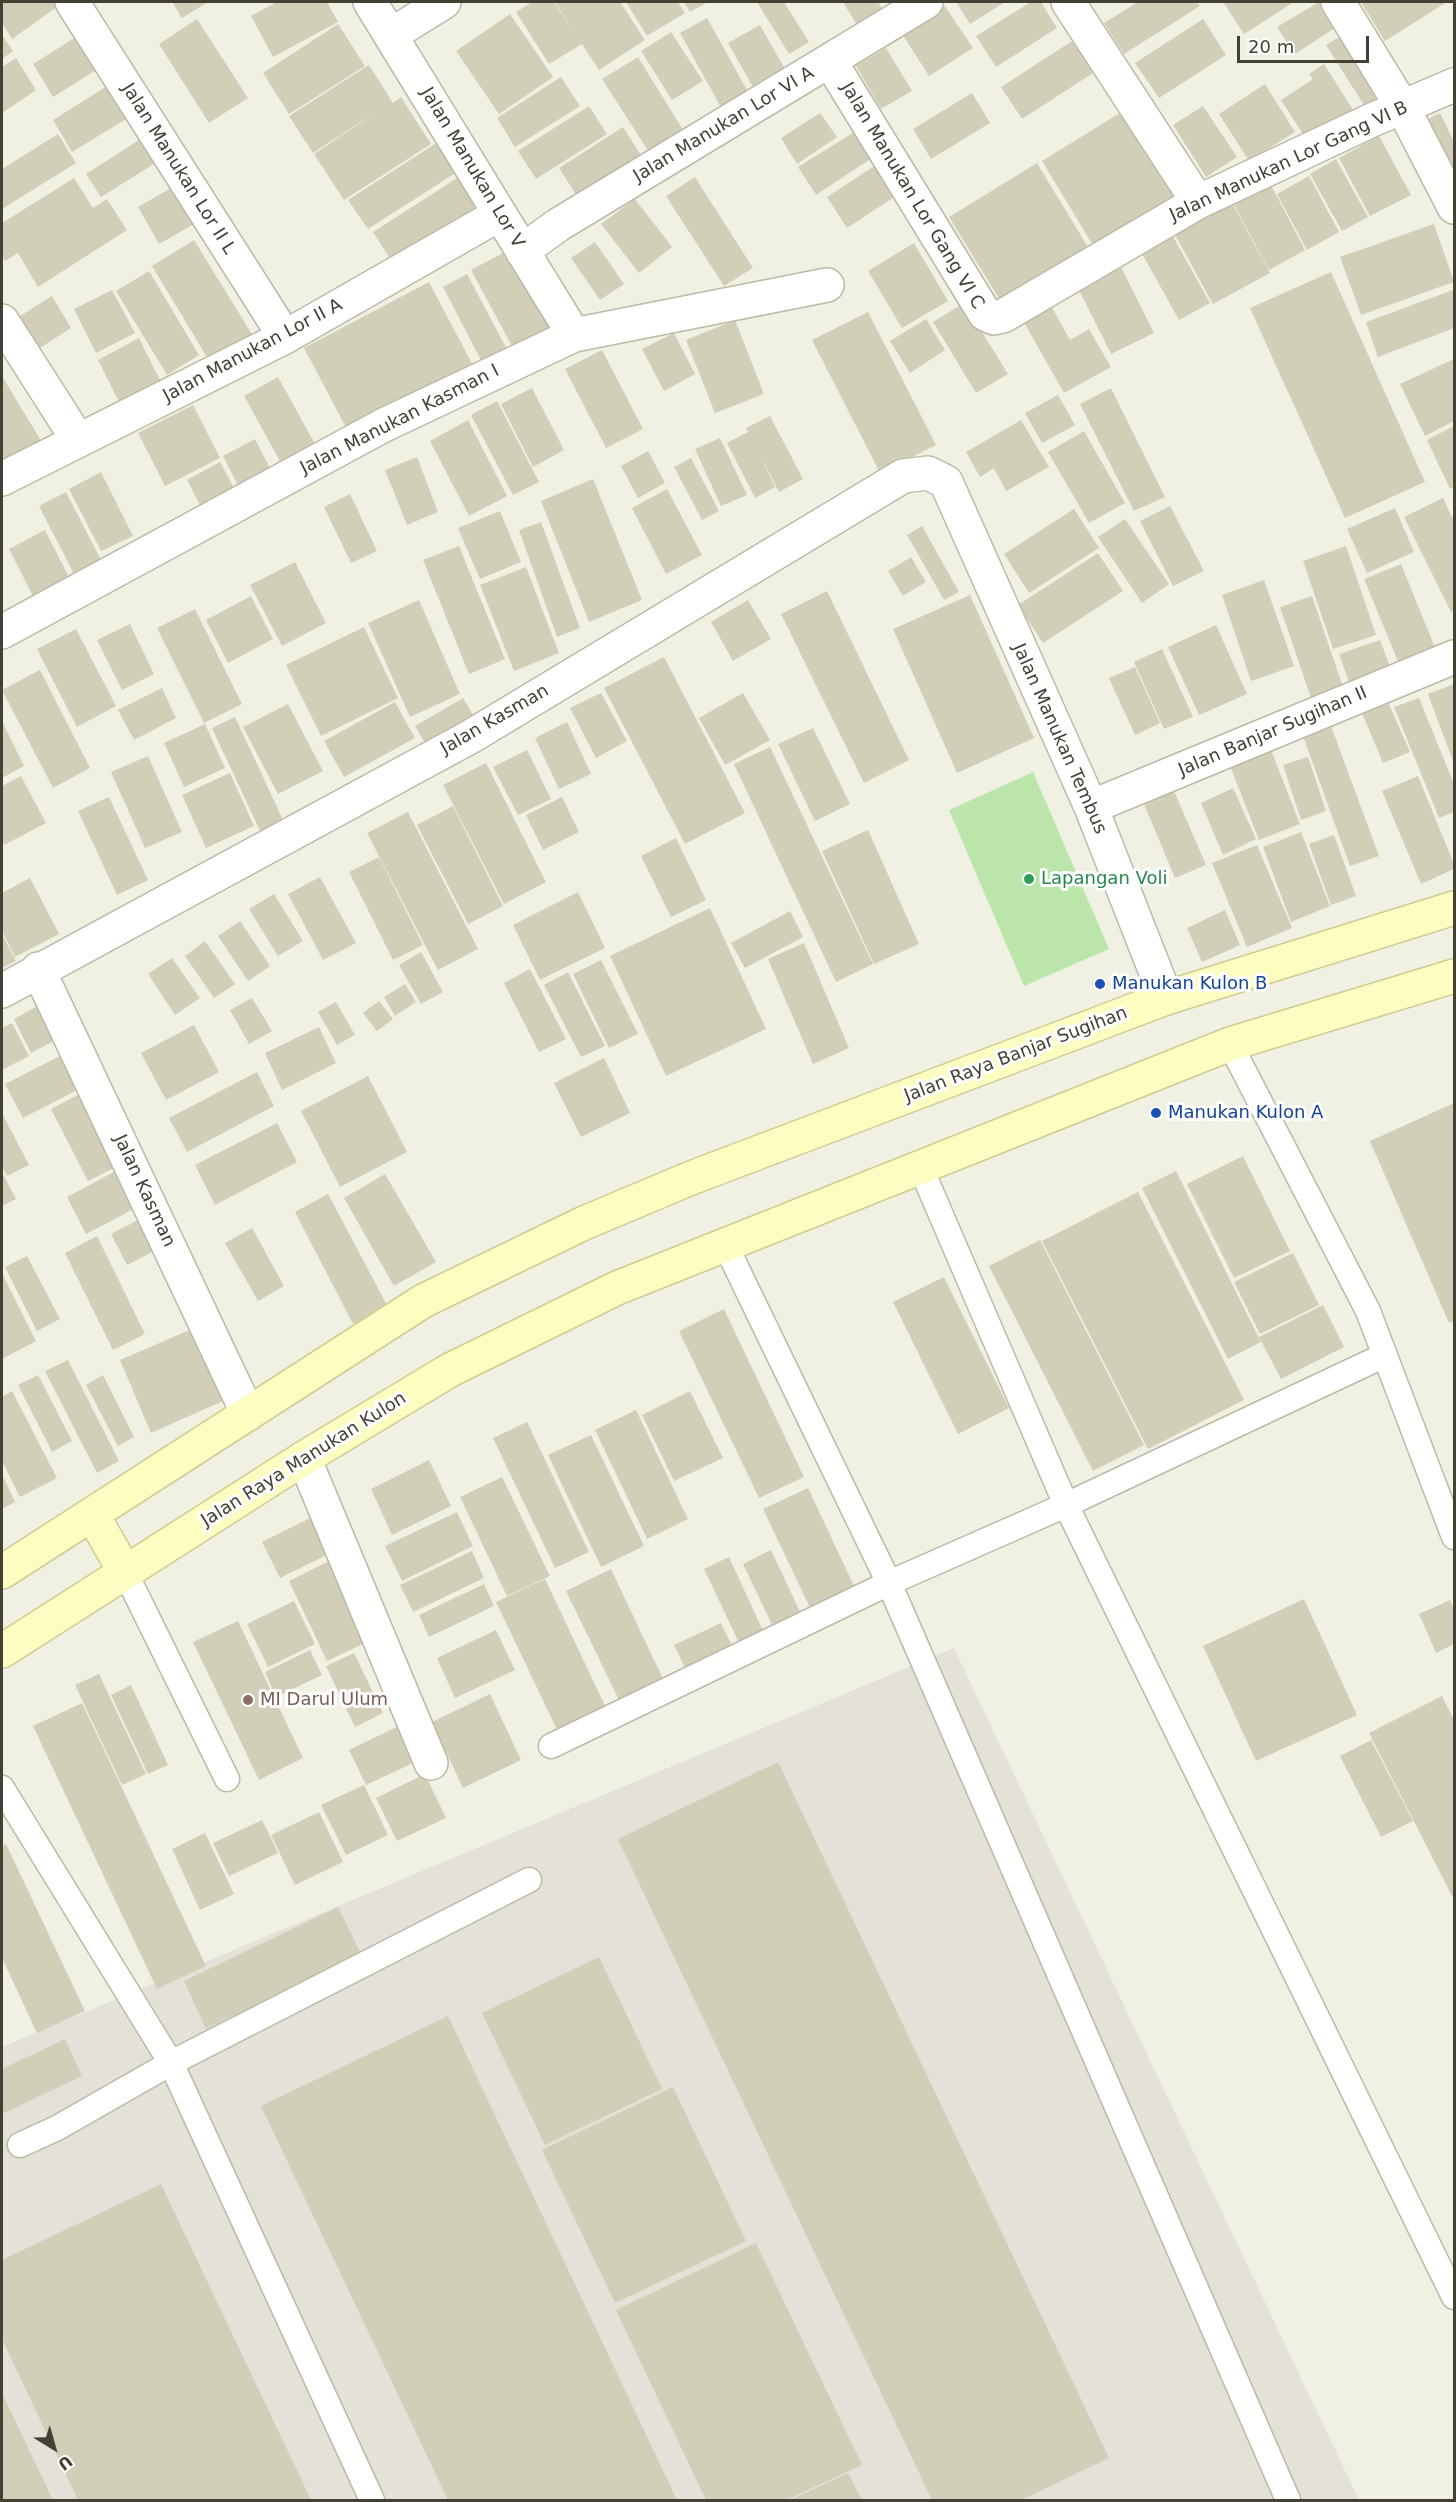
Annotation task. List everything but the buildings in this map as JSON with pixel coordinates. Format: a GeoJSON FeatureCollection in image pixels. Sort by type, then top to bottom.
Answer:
{"type":"FeatureCollection","features":[{"type":"Feature","properties":{"kind":"main road","name":"Jalan Raya Banjar Sugihan"},"geometry":{"type":"LineString","coordinates":[[248,1414],[423,1300],[584,1223],[691,1178],[1166,998],[1455,908]]}},
{"type":"Feature","properties":{"kind":"main road"},"geometry":{"type":"LineString","coordinates":[[725,1244],[1230,1044],[1455,976]]}},
{"type":"Feature","properties":{"kind":"main road","name":"Jalan Raya Manukan Kulon"},"geometry":{"type":"LineString","coordinates":[[2,1651],[304,1458],[450,1370],[617,1288],[725,1244]]}},
{"type":"Feature","properties":{"kind":"main road"},"geometry":{"type":"LineString","coordinates":[[2,1572],[248,1414]]}},
{"type":"Feature","properties":{"kind":"main road"},"geometry":{"type":"LineString","coordinates":[[92,1514],[125,1572]]}},
{"type":"Feature","properties":{"kind":"street","name":"Jalan Manukan Lor II L"},"geometry":{"type":"LineString","coordinates":[[72,2],[285,337]]}},
{"type":"Feature","properties":{"kind":"street","name":"Jalan Manukan Lor V"},"geometry":{"type":"LineString","coordinates":[[370,2],[574,335]]}},
{"type":"Feature","properties":{"kind":"street"},"geometry":{"type":"LineString","coordinates":[[391,35],[444,2]]}},
{"type":"Feature","properties":{"kind":"street","name":"Jalan Manukan Lor VI A"},"geometry":{"type":"LineString","coordinates":[[522,251],[558,225],[926,2]]}},
{"type":"Feature","properties":{"kind":"street"},"geometry":{"type":"LineString","coordinates":[[1068,2],[1198,201]]}},
{"type":"Feature","properties":{"kind":"street"},"geometry":{"type":"LineString","coordinates":[[1338,2],[1402,108],[1455,207]]}},
{"type":"Feature","properties":{"kind":"street","name":"Jalan Manukan Lor Gang VI C"},"geometry":{"type":"LineString","coordinates":[[830,61],[985,314],[994,318],[1003,316]]}},
{"type":"Feature","properties":{"kind":"street","name":"Jalan Manukan Lor Gang VI B"},"geometry":{"type":"LineString","coordinates":[[1003,316],[1198,201],[1455,85]]}},
{"type":"Feature","properties":{"kind":"street","name":"Jalan Manukan Lor II A"},"geometry":{"type":"LineString","coordinates":[[2,479],[285,337],[500,214]]}},
{"type":"Feature","properties":{"kind":"street","name":"Jalan Manukan Kasman I"},"geometry":{"type":"LineString","coordinates":[[2,632],[382,426],[574,335],[827,285]]}},
{"type":"Feature","properties":{"kind":"street"},"geometry":{"type":"LineString","coordinates":[[2,321],[78,440]]}},
{"type":"Feature","properties":{"kind":"street","name":"Jalan Kasman"},"geometry":{"type":"LineString","coordinates":[[2,991],[38,969],[470,737],[903,476],[928,473],[946,482]]}},
{"type":"Feature","properties":{"kind":"street","name":"Jalan Manukan Tembus"},"geometry":{"type":"LineString","coordinates":[[946,482],[1091,807],[1166,998]]}},
{"type":"Feature","properties":{"kind":"street","name":"Jalan Banjar Sugihan II"},"geometry":{"type":"LineString","coordinates":[[1091,807],[1455,657]]}},
{"type":"Feature","properties":{"kind":"street","name":"Jalan Kasman"},"geometry":{"type":"LineString","coordinates":[[38,969],[248,1414]]}},
{"type":"Feature","properties":{"kind":"street"},"geometry":{"type":"LineString","coordinates":[[304,1458],[430,1763]]}},
{"type":"Feature","properties":{"kind":"lane"},"geometry":{"type":"LineString","coordinates":[[1230,1044],[1368,1311],[1455,1537]]}},
{"type":"Feature","properties":{"kind":"lane"},"geometry":{"type":"LineString","coordinates":[[920,1166],[1066,1505],[1455,2297]]}},
{"type":"Feature","properties":{"kind":"lane"},"geometry":{"type":"LineString","coordinates":[[725,1244],[889,1583],[1288,2500]]}},
{"type":"Feature","properties":{"kind":"lane"},"geometry":{"type":"LineString","coordinates":[[551,1746],[889,1583],[1066,1505],[1385,1355]]}},
{"type":"Feature","properties":{"kind":"lane"},"geometry":{"type":"LineString","coordinates":[[125,1572],[227,1779]]}},
{"type":"Feature","properties":{"kind":"lane"},"geometry":{"type":"LineString","coordinates":[[2,1788],[171,2063],[372,2500]]}},
{"type":"Feature","properties":{"kind":"lane"},"geometry":{"type":"LineString","coordinates":[[20,2145],[57,2128],[171,2063],[529,1880]]}},
{"type":"Feature","properties":{"kind":"shaded area"},"geometry":{"type":"Polygon","coordinates":[[[954,1648],[1359,2500],[2,2500],[2,2047],[954,1648]]]}},
{"type":"Feature","properties":{"kind":"green space","name":"Lapangan Voli"},"geometry":{"type":"Polygon","coordinates":[[[1033,772],[1109,949],[1024,986],[949,810],[1033,772]]]}},
{"type":"Feature","properties":{"kind":"place","name":"Lapangan Voli"},"geometry":{"type":"Point","coordinates":[1029,879]}},
{"type":"Feature","properties":{"kind":"place","name":"Manukan Kulon B"},"geometry":{"type":"Point","coordinates":[1100,984]}},
{"type":"Feature","properties":{"kind":"place","name":"Manukan Kulon A"},"geometry":{"type":"Point","coordinates":[1156,1113]}},
{"type":"Feature","properties":{"kind":"place","name":"MI Darul Ulum"},"geometry":{"type":"Point","coordinates":[248,1700]}}]}
